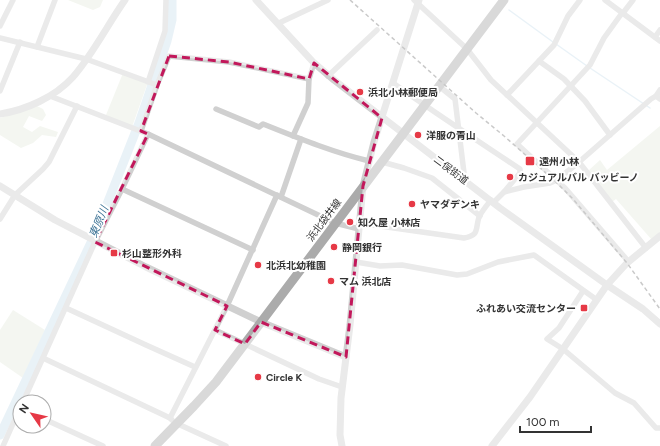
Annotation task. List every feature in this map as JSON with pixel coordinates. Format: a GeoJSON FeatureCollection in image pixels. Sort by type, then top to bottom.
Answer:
{"type":"FeatureCollection","features":[{"type":"Feature","properties":{"kind":"main road","name":"浜北袋井線"},"geometry":{"type":"LineString","coordinates":[[155,446],[175,422],[216,382],[504,0]]}},
{"type":"Feature","properties":{"kind":"street"},"geometry":{"type":"LineString","coordinates":[[0,26],[13,0]]}},
{"type":"Feature","properties":{"kind":"street"},"geometry":{"type":"LineString","coordinates":[[37,47],[55,0]]}},
{"type":"Feature","properties":{"kind":"street"},"geometry":{"type":"LineString","coordinates":[[0,114],[15,112],[50,96],[72,78],[125,0]]}},
{"type":"Feature","properties":{"kind":"street"},"geometry":{"type":"LineString","coordinates":[[148,82],[166,31],[166,0]]}},
{"type":"Feature","properties":{"kind":"street","name":"二俣街道"},"geometry":{"type":"LineString","coordinates":[[257,0],[314,63],[328,76],[465,181],[607,285],[643,309],[660,324]]}},
{"type":"Feature","properties":{"kind":"street"},"geometry":{"type":"LineString","coordinates":[[279,23],[328,0]]}},
{"type":"Feature","properties":{"kind":"street"},"geometry":{"type":"LineString","coordinates":[[507,95],[554,43],[568,16],[580,0]]}},
{"type":"Feature","properties":{"kind":"street"},"geometry":{"type":"LineString","coordinates":[[605,0],[660,41]]}},
{"type":"Feature","properties":{"kind":"street"},"geometry":{"type":"LineString","coordinates":[[628,261],[557,180],[517,144],[589,67],[604,38],[633,0]]}},
{"type":"Feature","properties":{"kind":"street"},"geometry":{"type":"LineString","coordinates":[[342,446],[340,419],[342,388],[363,186],[369,161],[417,1],[467,49],[491,80],[579,162],[646,248]]}},
{"type":"Feature","properties":{"kind":"street"},"geometry":{"type":"LineString","coordinates":[[328,76],[377,30]]}},
{"type":"Feature","properties":{"kind":"street"},"geometry":{"type":"LineString","coordinates":[[655,37],[660,30]]}},
{"type":"Feature","properties":{"kind":"street"},"geometry":{"type":"LineString","coordinates":[[0,38],[86,59],[157,85]]}},
{"type":"Feature","properties":{"kind":"street"},"geometry":{"type":"LineString","coordinates":[[0,91],[20,42]]}},
{"type":"Feature","properties":{"kind":"street"},"geometry":{"type":"LineString","coordinates":[[141,131],[169,56],[229,62],[309,78]]}},
{"type":"Feature","properties":{"kind":"street"},"geometry":{"type":"LineString","coordinates":[[539,61],[564,79],[585,101],[610,135]]}},
{"type":"Feature","properties":{"kind":"street"},"geometry":{"type":"LineString","coordinates":[[293,136],[308,103],[309,78],[314,63]]}},
{"type":"Feature","properties":{"kind":"street"},"geometry":{"type":"LineString","coordinates":[[50,96],[148,134],[335,223],[464,238],[474,235],[480,216],[492,201],[504,192],[520,173],[520,169],[393,83]]}},
{"type":"Feature","properties":{"kind":"street"},"geometry":{"type":"LineString","coordinates":[[439,86],[455,99],[460,128],[465,181]]}},
{"type":"Feature","properties":{"kind":"street"},"geometry":{"type":"LineString","coordinates":[[504,192],[550,183],[557,180],[645,104],[658,97],[660,90]]}},
{"type":"Feature","properties":{"kind":"street"},"geometry":{"type":"LineString","coordinates":[[0,219],[15,195],[49,162],[77,106]]}},
{"type":"Feature","properties":{"kind":"street"},"geometry":{"type":"LineString","coordinates":[[216,109],[259,127],[263,124],[343,155],[369,161]]}},
{"type":"Feature","properties":{"kind":"street"},"geometry":{"type":"LineString","coordinates":[[27,394],[95,242],[148,134]]}},
{"type":"Feature","properties":{"kind":"street"},"geometry":{"type":"LineString","coordinates":[[175,422],[195,367],[227,306],[279,196],[301,139]]}},
{"type":"Feature","properties":{"kind":"street"},"geometry":{"type":"LineString","coordinates":[[382,162],[432,178],[480,216]]}},
{"type":"Feature","properties":{"kind":"street"},"geometry":{"type":"LineString","coordinates":[[0,186],[54,220],[95,242],[227,306],[346,357]]}},
{"type":"Feature","properties":{"kind":"street"},"geometry":{"type":"LineString","coordinates":[[122,188],[253,250]]}},
{"type":"Feature","properties":{"kind":"street"},"geometry":{"type":"LineString","coordinates":[[492,446],[530,396],[607,285],[628,261],[660,236]]}},
{"type":"Feature","properties":{"kind":"street"},"geometry":{"type":"LineString","coordinates":[[356,262],[380,266],[402,265],[457,275],[467,274],[498,262],[534,254],[597,300]]}},
{"type":"Feature","properties":{"kind":"street"},"geometry":{"type":"LineString","coordinates":[[583,291],[559,328],[547,339],[563,349],[616,393],[634,403],[656,428],[660,428]]}},
{"type":"Feature","properties":{"kind":"street"},"geometry":{"type":"LineString","coordinates":[[66,308],[195,367]]}},
{"type":"Feature","properties":{"kind":"street"},"geometry":{"type":"LineString","coordinates":[[215,330],[342,388]]}},
{"type":"Feature","properties":{"kind":"street"},"geometry":{"type":"LineString","coordinates":[[43,358],[226,446]]}},
{"type":"Feature","properties":{"kind":"street"},"geometry":{"type":"LineString","coordinates":[[52,423],[104,446]]}},
{"type":"Feature","properties":{"kind":"street"},"geometry":{"type":"LineString","coordinates":[[3,446],[12,426]]}},
{"type":"Feature","properties":{"kind":"highlighted area"},"geometry":{"type":"Polygon","coordinates":[[[169,56],[229,62],[309,79],[314,63],[382,118],[363,186],[346,357],[261,322],[245,344],[215,330],[227,306],[95,242],[148,134],[141,131],[169,56]]]}},
{"type":"Feature","properties":{"kind":"shaded area"},"geometry":{"type":"Polygon","coordinates":[[[68,0],[103,0],[100,7],[93,10],[68,0]]]}},
{"type":"Feature","properties":{"kind":"shaded area"},"geometry":{"type":"Polygon","coordinates":[[[123,73],[148,82],[132,127],[106,115],[123,73]]]}},
{"type":"Feature","properties":{"kind":"shaded area"},"geometry":{"type":"Polygon","coordinates":[[[37,106],[43,109],[46,115],[42,121],[29,116],[23,127],[32,132],[40,126],[58,132],[56,137],[42,135],[33,143],[21,148],[0,135],[0,118],[37,106]]]}},
{"type":"Feature","properties":{"kind":"shaded area"},"geometry":{"type":"Polygon","coordinates":[[[660,126],[660,233],[652,240],[616,199],[612,202],[588,171],[600,160],[607,170],[660,126]]]}},
{"type":"Feature","properties":{"kind":"shaded area"},"geometry":{"type":"Polygon","coordinates":[[[13,310],[45,330],[23,378],[0,362],[0,330],[13,310]]]}},
{"type":"Feature","properties":{"kind":"waterway","name":"東原川"},"geometry":{"type":"LineString","coordinates":[[0,435],[96,232],[139,123],[167,41],[172,20],[172,0]]}},
{"type":"Feature","properties":{"kind":"waterway"},"geometry":{"type":"LineString","coordinates":[[509,10],[553,42]]}},
{"type":"Feature","properties":{"kind":"waterway"},"geometry":{"type":"LineString","coordinates":[[556,44],[587,66]]}},
{"type":"Feature","properties":{"kind":"waterway"},"geometry":{"type":"LineString","coordinates":[[590,68],[644,104]]}},
{"type":"Feature","properties":{"kind":"railway"},"geometry":{"type":"LineString","coordinates":[[350,0],[476,113],[555,181],[573,199],[627,263],[660,309]]}},
{"type":"Feature","properties":{"kind":"place","name":"浜北小林郵便局"},"geometry":{"type":"Point","coordinates":[360,92]}},
{"type":"Feature","properties":{"kind":"place","name":"洋服の青山"},"geometry":{"type":"Point","coordinates":[418,135]}},
{"type":"Feature","properties":{"kind":"place","name":"遠州小林"},"geometry":{"type":"Point","coordinates":[530,161]}},
{"type":"Feature","properties":{"kind":"place","name":"カジュアルバル バッビーノ"},"geometry":{"type":"Point","coordinates":[510,177]}},
{"type":"Feature","properties":{"kind":"place","name":"ヤマダデンキ"},"geometry":{"type":"Point","coordinates":[412,204]}},
{"type":"Feature","properties":{"kind":"place","name":"知久屋 小林店"},"geometry":{"type":"Point","coordinates":[350,222]}},
{"type":"Feature","properties":{"kind":"place","name":"静岡銀行"},"geometry":{"type":"Point","coordinates":[334,247]}},
{"type":"Feature","properties":{"kind":"place","name":"杉山整形外科"},"geometry":{"type":"Point","coordinates":[114,253]}},
{"type":"Feature","properties":{"kind":"place","name":"北浜北幼稚園"},"geometry":{"type":"Point","coordinates":[258,265]}},
{"type":"Feature","properties":{"kind":"place","name":"マム 浜北店"},"geometry":{"type":"Point","coordinates":[331,281]}},
{"type":"Feature","properties":{"kind":"place","name":"ふれあい交流センター"},"geometry":{"type":"Point","coordinates":[584,308]}},
{"type":"Feature","properties":{"kind":"place","name":"Circle K"},"geometry":{"type":"Point","coordinates":[258,377]}}]}
